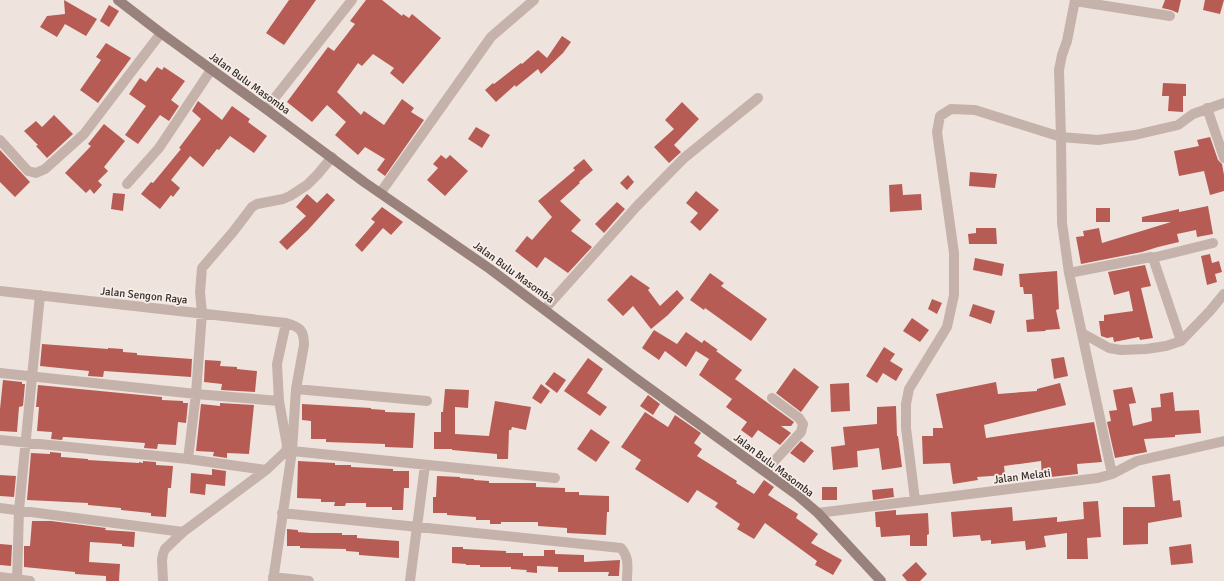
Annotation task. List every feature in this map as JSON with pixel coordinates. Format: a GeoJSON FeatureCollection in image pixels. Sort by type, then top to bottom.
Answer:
{"type":"FeatureCollection","features":[{"type":"Feature","properties":{"kind":"street","name":"Jalan Bulu Masomba"},"geometry":{"type":"LineString","coordinates":[[118,0],[364,182],[381,192],[490,269],[634,377],[797,495],[818,513],[881,581]]}},
{"type":"Feature","properties":{"kind":"street"},"geometry":{"type":"LineString","coordinates":[[266,109],[352,0]]}},
{"type":"Feature","properties":{"kind":"street"},"geometry":{"type":"LineString","coordinates":[[381,192],[491,37],[534,0]]}},
{"type":"Feature","properties":{"kind":"street"},"geometry":{"type":"LineString","coordinates":[[1112,474],[1069,273],[1062,223],[1059,70],[1067,41],[1075,0],[1170,16]]}},
{"type":"Feature","properties":{"kind":"street"},"geometry":{"type":"LineString","coordinates":[[0,140],[28,171],[36,173],[45,169],[84,134],[161,33]]}},
{"type":"Feature","properties":{"kind":"street"},"geometry":{"type":"LineString","coordinates":[[127,184],[159,148],[211,70]]}},
{"type":"Feature","properties":{"kind":"street"},"geometry":{"type":"LineString","coordinates":[[545,309],[638,206],[684,158],[758,98]]}},
{"type":"Feature","properties":{"kind":"street"},"geometry":{"type":"LineString","coordinates":[[915,500],[906,428],[906,404],[909,389],[947,327],[954,295],[954,253],[937,132],[940,116],[951,109],[975,110],[1061,137],[1098,140],[1135,135],[1178,125],[1193,114],[1224,103]]}},
{"type":"Feature","properties":{"kind":"street"},"geometry":{"type":"LineString","coordinates":[[1207,108],[1224,158]]}},
{"type":"Feature","properties":{"kind":"street"},"geometry":{"type":"LineString","coordinates":[[188,459],[196,394],[202,313],[200,292],[202,268],[252,207],[257,204],[283,199],[290,196],[318,174],[332,157]]}},
{"type":"Feature","properties":{"kind":"street"},"geometry":{"type":"LineString","coordinates":[[1069,273],[1148,257],[1152,258],[1213,243]]}},
{"type":"Feature","properties":{"kind":"street"},"geometry":{"type":"LineString","coordinates":[[1152,258],[1181,341]]}},
{"type":"Feature","properties":{"kind":"street","name":"Jalan Sengon Raya"},"geometry":{"type":"LineString","coordinates":[[0,291],[286,323]]}},
{"type":"Feature","properties":{"kind":"street"},"geometry":{"type":"LineString","coordinates":[[1082,333],[1108,348],[1121,350],[1159,347],[1181,341],[1210,312],[1224,294]]}},
{"type":"Feature","properties":{"kind":"street"},"geometry":{"type":"LineString","coordinates":[[17,580],[19,510],[40,295]]}},
{"type":"Feature","properties":{"kind":"street"},"geometry":{"type":"LineString","coordinates":[[163,581],[163,554],[165,549],[183,532],[266,470],[286,450],[287,445],[279,401],[277,364],[286,323],[295,326],[302,331],[304,345],[296,389],[292,451],[273,579],[309,581]]}},
{"type":"Feature","properties":{"kind":"street"},"geometry":{"type":"LineString","coordinates":[[0,373],[196,394],[279,401]]}},
{"type":"Feature","properties":{"kind":"street"},"geometry":{"type":"LineString","coordinates":[[296,389],[427,401]]}},
{"type":"Feature","properties":{"kind":"street"},"geometry":{"type":"LineString","coordinates":[[765,471],[801,432],[803,424],[799,418],[772,398]]}},
{"type":"Feature","properties":{"kind":"street"},"geometry":{"type":"LineString","coordinates":[[0,440],[188,459],[266,470]]}},
{"type":"Feature","properties":{"kind":"street","name":"Jalan Melati"},"geometry":{"type":"LineString","coordinates":[[818,513],[1098,478],[1112,474],[1137,461],[1224,440]]}},
{"type":"Feature","properties":{"kind":"street"},"geometry":{"type":"LineString","coordinates":[[292,451],[555,478]]}},
{"type":"Feature","properties":{"kind":"street"},"geometry":{"type":"LineString","coordinates":[[410,581],[425,465]]}},
{"type":"Feature","properties":{"kind":"street"},"geometry":{"type":"LineString","coordinates":[[0,508],[183,532]]}},
{"type":"Feature","properties":{"kind":"street"},"geometry":{"type":"LineString","coordinates":[[282,513],[621,548],[626,554],[627,558],[627,581]]}},
{"type":"Feature","properties":{"kind":"street"},"geometry":{"type":"LineString","coordinates":[[0,577],[30,581]]}},
{"type":"Feature","properties":{"kind":"building"},"geometry":{"type":"Polygon","coordinates":[[[64,0],[97,19],[86,36],[65,24],[57,37],[40,27],[47,16],[65,14],[64,0]]]}},
{"type":"Feature","properties":{"kind":"building"},"geometry":{"type":"Polygon","coordinates":[[[289,0],[316,0],[284,45],[266,33],[289,0]]]}},
{"type":"Feature","properties":{"kind":"building"},"geometry":{"type":"Polygon","coordinates":[[[366,0],[382,0],[402,16],[403,14],[409,18],[412,14],[441,38],[403,84],[390,73],[394,68],[373,54],[362,66],[358,63],[337,92],[361,115],[364,111],[384,125],[402,99],[414,108],[411,112],[424,120],[385,176],[377,170],[385,159],[365,147],[358,155],[335,135],[346,122],[327,105],[312,122],[287,102],[328,47],[334,51],[355,24],[350,21],[366,0]]]}},
{"type":"Feature","properties":{"kind":"building"},"geometry":{"type":"Polygon","coordinates":[[[1165,0],[1181,0],[1178,13],[1162,8],[1165,0]]]}},
{"type":"Feature","properties":{"kind":"building"},"geometry":{"type":"Polygon","coordinates":[[[1205,0],[1224,0],[1220,14],[1203,10],[1205,0]]]}},
{"type":"Feature","properties":{"kind":"building"},"geometry":{"type":"Polygon","coordinates":[[[109,5],[119,11],[109,27],[100,21],[109,5]]]}},
{"type":"Feature","properties":{"kind":"building"},"geometry":{"type":"Polygon","coordinates":[[[562,36],[571,42],[563,53],[541,74],[538,69],[516,87],[515,85],[496,102],[485,90],[521,63],[522,64],[538,50],[547,58],[562,36]]]}},
{"type":"Feature","properties":{"kind":"building"},"geometry":{"type":"Polygon","coordinates":[[[106,43],[131,58],[98,103],[80,90],[101,60],[96,57],[106,43]]]}},
{"type":"Feature","properties":{"kind":"building"},"geometry":{"type":"Polygon","coordinates":[[[157,67],[162,70],[164,67],[185,81],[171,100],[179,106],[169,121],[160,115],[138,144],[125,135],[146,106],[129,94],[140,78],[146,82],[157,67]]]}},
{"type":"Feature","properties":{"kind":"building"},"geometry":{"type":"Polygon","coordinates":[[[1163,83],[1186,84],[1186,96],[1183,96],[1183,112],[1168,111],[1169,96],[1162,96],[1163,83]]]}},
{"type":"Feature","properties":{"kind":"building"},"geometry":{"type":"Polygon","coordinates":[[[198,101],[222,120],[232,106],[250,119],[248,122],[267,136],[254,153],[230,136],[219,150],[217,149],[203,167],[190,156],[171,180],[180,188],[173,197],[171,195],[160,209],[141,194],[151,182],[153,183],[181,149],[179,148],[201,119],[192,111],[198,101]]]}},
{"type":"Feature","properties":{"kind":"building"},"geometry":{"type":"Polygon","coordinates":[[[682,102],[699,119],[674,145],[681,152],[669,163],[654,147],[674,129],[665,120],[682,102]]]}},
{"type":"Feature","properties":{"kind":"building"},"geometry":{"type":"Polygon","coordinates":[[[54,115],[73,134],[47,158],[36,146],[38,145],[24,131],[36,121],[42,127],[54,115]]]}},
{"type":"Feature","properties":{"kind":"building"},"geometry":{"type":"Polygon","coordinates":[[[104,124],[125,141],[104,167],[108,171],[98,181],[102,185],[94,194],[90,189],[86,193],[65,173],[91,146],[88,144],[104,124]]]}},
{"type":"Feature","properties":{"kind":"building"},"geometry":{"type":"Polygon","coordinates":[[[476,127],[490,135],[482,148],[468,139],[476,127]]]}},
{"type":"Feature","properties":{"kind":"building"},"geometry":{"type":"Polygon","coordinates":[[[1210,137],[1218,160],[1222,164],[1224,191],[1210,195],[1204,171],[1179,176],[1174,151],[1199,146],[1197,140],[1210,137]]]}},
{"type":"Feature","properties":{"kind":"building"},"geometry":{"type":"Polygon","coordinates":[[[0,150],[30,182],[15,197],[0,182],[0,150]]]}},
{"type":"Feature","properties":{"kind":"building"},"geometry":{"type":"Polygon","coordinates":[[[441,155],[446,159],[450,155],[468,171],[445,196],[427,180],[438,168],[433,164],[441,155]]]}},
{"type":"Feature","properties":{"kind":"building"},"geometry":{"type":"Polygon","coordinates":[[[584,159],[593,170],[560,201],[581,220],[571,231],[592,247],[568,273],[545,257],[537,268],[515,251],[527,236],[532,240],[552,217],[538,201],[575,170],[573,168],[584,159]]]}},
{"type":"Feature","properties":{"kind":"building"},"geometry":{"type":"Polygon","coordinates":[[[970,172],[997,174],[995,188],[969,186],[970,172]]]}},
{"type":"Feature","properties":{"kind":"building"},"geometry":{"type":"Polygon","coordinates":[[[628,175],[634,182],[627,190],[620,183],[628,175]]]}},
{"type":"Feature","properties":{"kind":"building"},"geometry":{"type":"Polygon","coordinates":[[[902,184],[903,195],[921,194],[922,210],[890,212],[889,185],[902,184]]]}},
{"type":"Feature","properties":{"kind":"building"},"geometry":{"type":"Polygon","coordinates":[[[696,191],[719,210],[700,231],[690,222],[698,213],[686,203],[696,191]]]}},
{"type":"Feature","properties":{"kind":"building"},"geometry":{"type":"Polygon","coordinates":[[[113,193],[125,194],[123,211],[111,209],[113,193]]]}},
{"type":"Feature","properties":{"kind":"building"},"geometry":{"type":"Polygon","coordinates":[[[327,193],[335,200],[308,230],[287,250],[279,242],[306,216],[296,207],[307,194],[317,203],[327,193]]]}},
{"type":"Feature","properties":{"kind":"building"},"geometry":{"type":"Polygon","coordinates":[[[617,202],[625,209],[604,233],[595,224],[617,202]]]}},
{"type":"Feature","properties":{"kind":"building"},"geometry":{"type":"Polygon","coordinates":[[[1208,206],[1213,234],[1197,237],[1196,230],[1177,234],[1179,242],[1142,252],[1081,264],[1076,237],[1084,236],[1083,231],[1099,228],[1102,243],[1171,222],[1142,222],[1142,217],[1179,209],[1179,212],[1208,206]]]}},
{"type":"Feature","properties":{"kind":"building"},"geometry":{"type":"Polygon","coordinates":[[[382,207],[403,222],[391,235],[383,228],[362,252],[355,245],[375,222],[371,219],[382,207]]]}},
{"type":"Feature","properties":{"kind":"building"},"geometry":{"type":"Polygon","coordinates":[[[1096,208],[1110,208],[1110,222],[1096,222],[1096,208]]]}},
{"type":"Feature","properties":{"kind":"building"},"geometry":{"type":"Polygon","coordinates":[[[976,228],[996,228],[997,244],[969,244],[968,234],[976,233],[976,228]]]}},
{"type":"Feature","properties":{"kind":"building"},"geometry":{"type":"Polygon","coordinates":[[[1210,254],[1212,263],[1219,261],[1222,272],[1215,274],[1217,282],[1207,285],[1201,256],[1210,254]]]}},
{"type":"Feature","properties":{"kind":"building"},"geometry":{"type":"Polygon","coordinates":[[[975,258],[1004,264],[1002,276],[973,270],[975,258]]]}},
{"type":"Feature","properties":{"kind":"building"},"geometry":{"type":"Polygon","coordinates":[[[1145,265],[1151,286],[1141,288],[1153,338],[1140,340],[1139,337],[1114,342],[1113,337],[1107,338],[1101,336],[1099,321],[1104,321],[1104,315],[1133,311],[1129,291],[1114,295],[1108,272],[1145,265]]]}},
{"type":"Feature","properties":{"kind":"building"},"geometry":{"type":"Polygon","coordinates":[[[1057,271],[1059,309],[1056,310],[1060,329],[1027,332],[1026,320],[1034,319],[1032,294],[1024,294],[1023,287],[1020,287],[1019,274],[1057,271]]]}},
{"type":"Feature","properties":{"kind":"building"},"geometry":{"type":"Polygon","coordinates":[[[710,273],[724,283],[721,286],[767,319],[751,341],[705,308],[704,310],[690,300],[710,273]]]}},
{"type":"Feature","properties":{"kind":"building"},"geometry":{"type":"Polygon","coordinates":[[[631,275],[650,288],[648,290],[660,306],[677,290],[684,298],[668,315],[651,329],[633,306],[623,316],[607,300],[631,275]]]}},
{"type":"Feature","properties":{"kind":"building"},"geometry":{"type":"Polygon","coordinates":[[[932,299],[942,303],[937,314],[928,309],[932,299]]]}},
{"type":"Feature","properties":{"kind":"building"},"geometry":{"type":"Polygon","coordinates":[[[973,304],[995,311],[991,324],[969,316],[973,304]]]}},
{"type":"Feature","properties":{"kind":"building"},"geometry":{"type":"Polygon","coordinates":[[[912,318],[929,330],[920,342],[903,331],[912,318]]]}},
{"type":"Feature","properties":{"kind":"building"},"geometry":{"type":"Polygon","coordinates":[[[654,330],[677,344],[686,332],[702,343],[704,340],[718,350],[716,351],[742,370],[735,379],[794,422],[791,426],[781,426],[791,433],[780,445],[758,430],[752,438],[741,430],[747,422],[726,407],[732,399],[699,375],[709,359],[696,351],[686,367],[665,351],[659,360],[642,348],[654,330]]]}},
{"type":"Feature","properties":{"kind":"building"},"geometry":{"type":"Polygon","coordinates":[[[42,344],[123,349],[123,352],[137,353],[137,355],[192,359],[191,377],[104,371],[103,377],[88,376],[89,371],[40,366],[42,344]]]}},
{"type":"Feature","properties":{"kind":"building"},"geometry":{"type":"Polygon","coordinates":[[[884,347],[895,354],[890,361],[903,369],[896,381],[883,373],[877,383],[866,376],[884,347]]]}},
{"type":"Feature","properties":{"kind":"building"},"geometry":{"type":"Polygon","coordinates":[[[1064,357],[1068,376],[1054,379],[1051,359],[1064,357]]]}},
{"type":"Feature","properties":{"kind":"building"},"geometry":{"type":"Polygon","coordinates":[[[588,358],[603,369],[587,393],[607,407],[600,416],[564,391],[588,358]]]}},
{"type":"Feature","properties":{"kind":"building"},"geometry":{"type":"Polygon","coordinates":[[[205,360],[221,361],[220,366],[237,367],[237,369],[257,371],[255,392],[221,390],[222,384],[204,382],[205,360]]]}},
{"type":"Feature","properties":{"kind":"building"},"geometry":{"type":"Polygon","coordinates":[[[794,368],[819,387],[801,412],[776,393],[794,368]]]}},
{"type":"Feature","properties":{"kind":"building"},"geometry":{"type":"Polygon","coordinates":[[[554,372],[566,380],[557,393],[545,384],[554,372]]]}},
{"type":"Feature","properties":{"kind":"building"},"geometry":{"type":"Polygon","coordinates":[[[3,380],[22,382],[22,384],[25,384],[23,406],[19,407],[17,432],[0,431],[0,409],[3,380]]]}},
{"type":"Feature","properties":{"kind":"building"},"geometry":{"type":"Polygon","coordinates":[[[996,382],[998,394],[1037,391],[1037,389],[1060,383],[1066,405],[984,425],[986,438],[1094,422],[1102,462],[1077,464],[1078,474],[1042,478],[1041,461],[1004,466],[1005,475],[977,477],[978,480],[953,484],[950,463],[923,464],[922,436],[933,436],[933,428],[943,428],[936,394],[996,382]]]}},
{"type":"Feature","properties":{"kind":"building"},"geometry":{"type":"Polygon","coordinates":[[[849,383],[850,411],[831,412],[830,384],[849,383]]]}},
{"type":"Feature","properties":{"kind":"building"},"geometry":{"type":"Polygon","coordinates":[[[541,384],[550,391],[541,404],[532,398],[541,384]]]}},
{"type":"Feature","properties":{"kind":"building"},"geometry":{"type":"Polygon","coordinates":[[[38,385],[162,397],[162,400],[183,401],[183,403],[188,403],[186,423],[178,422],[176,445],[158,444],[157,449],[144,448],[145,443],[65,437],[63,437],[62,440],[51,439],[52,432],[37,431],[39,407],[36,407],[38,385]]]}},
{"type":"Feature","properties":{"kind":"building"},"geometry":{"type":"Polygon","coordinates":[[[1132,387],[1136,403],[1129,404],[1133,426],[1152,421],[1151,408],[1161,407],[1160,394],[1173,392],[1175,411],[1199,410],[1201,433],[1175,435],[1175,437],[1144,439],[1147,452],[1115,458],[1107,422],[1111,421],[1109,411],[1117,410],[1113,390],[1132,387]]]}},
{"type":"Feature","properties":{"kind":"building"},"geometry":{"type":"Polygon","coordinates":[[[445,389],[469,390],[468,408],[455,407],[455,434],[489,436],[495,401],[531,407],[526,430],[512,427],[511,430],[509,430],[508,459],[497,459],[497,454],[452,449],[434,449],[434,432],[441,432],[441,412],[443,412],[445,389]]]}},
{"type":"Feature","properties":{"kind":"building"},"geometry":{"type":"Polygon","coordinates":[[[648,395],[660,404],[653,415],[640,406],[648,395]]]}},
{"type":"Feature","properties":{"kind":"building"},"geometry":{"type":"Polygon","coordinates":[[[220,403],[254,405],[249,454],[227,453],[227,458],[213,456],[214,452],[196,451],[201,404],[220,406],[220,403]]]}},
{"type":"Feature","properties":{"kind":"building"},"geometry":{"type":"Polygon","coordinates":[[[302,404],[371,408],[385,410],[385,412],[415,413],[413,448],[385,447],[385,444],[326,442],[326,439],[311,439],[311,421],[302,420],[302,404]]]}},
{"type":"Feature","properties":{"kind":"building"},"geometry":{"type":"Polygon","coordinates":[[[896,406],[897,436],[902,467],[882,470],[879,448],[857,451],[858,467],[833,470],[831,447],[845,445],[843,427],[877,424],[877,407],[896,406]]]}},
{"type":"Feature","properties":{"kind":"building"},"geometry":{"type":"Polygon","coordinates":[[[645,412],[668,427],[675,415],[701,433],[694,443],[702,449],[697,456],[737,481],[736,483],[754,494],[764,480],[774,487],[768,495],[798,514],[796,518],[818,534],[811,543],[842,560],[833,575],[815,565],[817,561],[765,523],[754,539],[737,529],[740,524],[715,507],[718,503],[697,490],[688,503],[635,469],[641,460],[621,447],[645,412]]]}},
{"type":"Feature","properties":{"kind":"building"},"geometry":{"type":"Polygon","coordinates":[[[591,429],[610,442],[596,462],[577,449],[591,429]]]}},
{"type":"Feature","properties":{"kind":"building"},"geometry":{"type":"Polygon","coordinates":[[[801,441],[814,451],[804,463],[790,453],[801,441]]]}},
{"type":"Feature","properties":{"kind":"building"},"geometry":{"type":"Polygon","coordinates":[[[50,452],[61,453],[61,457],[139,463],[143,463],[143,461],[156,462],[156,465],[173,466],[171,488],[168,488],[166,517],[151,516],[151,513],[121,510],[121,508],[88,505],[88,503],[27,500],[31,453],[50,454],[50,452]]]}},
{"type":"Feature","properties":{"kind":"building"},"geometry":{"type":"Polygon","coordinates":[[[298,461],[335,463],[335,465],[351,465],[351,467],[393,469],[393,471],[409,471],[409,488],[404,488],[403,510],[392,510],[392,507],[366,507],[366,503],[346,503],[345,506],[334,506],[335,502],[321,502],[321,499],[297,498],[298,461]]]}},
{"type":"Feature","properties":{"kind":"building"},"geometry":{"type":"Polygon","coordinates":[[[212,469],[226,471],[225,486],[206,484],[205,495],[190,493],[191,473],[212,475],[212,469]]]}},
{"type":"Feature","properties":{"kind":"building"},"geometry":{"type":"Polygon","coordinates":[[[1170,474],[1173,501],[1180,500],[1182,517],[1148,523],[1148,544],[1123,545],[1123,507],[1155,507],[1152,476],[1170,474]]]}},
{"type":"Feature","properties":{"kind":"building"},"geometry":{"type":"Polygon","coordinates":[[[0,475],[16,476],[14,497],[0,496],[0,475]]]}},
{"type":"Feature","properties":{"kind":"building"},"geometry":{"type":"Polygon","coordinates":[[[437,476],[460,477],[489,481],[489,483],[536,483],[536,487],[565,488],[565,492],[579,492],[579,495],[609,496],[609,512],[607,512],[606,535],[567,533],[567,528],[538,526],[538,522],[501,522],[501,524],[490,524],[490,520],[476,520],[476,517],[447,515],[447,513],[433,513],[433,497],[436,497],[437,476]]]}},
{"type":"Feature","properties":{"kind":"building"},"geometry":{"type":"Polygon","coordinates":[[[822,487],[837,487],[837,500],[822,500],[822,487]]]}},
{"type":"Feature","properties":{"kind":"building"},"geometry":{"type":"Polygon","coordinates":[[[893,488],[894,497],[873,500],[872,490],[893,488]]]}},
{"type":"Feature","properties":{"kind":"building"},"geometry":{"type":"Polygon","coordinates":[[[1098,501],[1101,537],[1087,538],[1088,559],[1067,559],[1067,533],[1044,536],[1046,547],[1026,550],[1025,541],[991,544],[991,540],[981,541],[980,535],[953,537],[951,512],[1012,507],[1013,521],[1057,517],[1057,522],[1084,519],[1083,502],[1098,501]]]}},
{"type":"Feature","properties":{"kind":"building"},"geometry":{"type":"Polygon","coordinates":[[[896,510],[896,515],[928,513],[929,534],[927,535],[927,546],[910,546],[910,535],[881,537],[880,527],[876,527],[875,512],[896,510]]]}},
{"type":"Feature","properties":{"kind":"building"},"geometry":{"type":"Polygon","coordinates":[[[32,521],[51,521],[106,528],[105,530],[135,532],[134,547],[122,546],[122,544],[90,542],[89,562],[120,564],[119,581],[106,581],[106,576],[75,574],[75,572],[24,567],[24,546],[30,546],[32,521]]]}},
{"type":"Feature","properties":{"kind":"building"},"geometry":{"type":"Polygon","coordinates":[[[287,529],[311,533],[342,533],[342,535],[357,535],[357,538],[399,541],[399,558],[359,555],[359,552],[346,551],[346,549],[300,548],[300,546],[287,546],[287,529]]]}},
{"type":"Feature","properties":{"kind":"building"},"geometry":{"type":"Polygon","coordinates":[[[0,544],[12,545],[11,566],[0,565],[0,544]]]}},
{"type":"Feature","properties":{"kind":"building"},"geometry":{"type":"Polygon","coordinates":[[[1191,544],[1193,563],[1171,565],[1169,547],[1191,544]]]}},
{"type":"Feature","properties":{"kind":"building"},"geometry":{"type":"Polygon","coordinates":[[[452,547],[506,551],[506,553],[523,553],[523,556],[544,556],[544,550],[555,550],[555,554],[584,555],[584,562],[620,560],[619,576],[608,576],[609,572],[558,572],[558,567],[537,566],[537,573],[526,572],[527,570],[511,569],[511,567],[480,567],[480,565],[452,563],[452,547]]]}},
{"type":"Feature","properties":{"kind":"building"},"geometry":{"type":"Polygon","coordinates":[[[916,562],[927,574],[920,581],[907,581],[902,575],[916,562]]]}}]}
